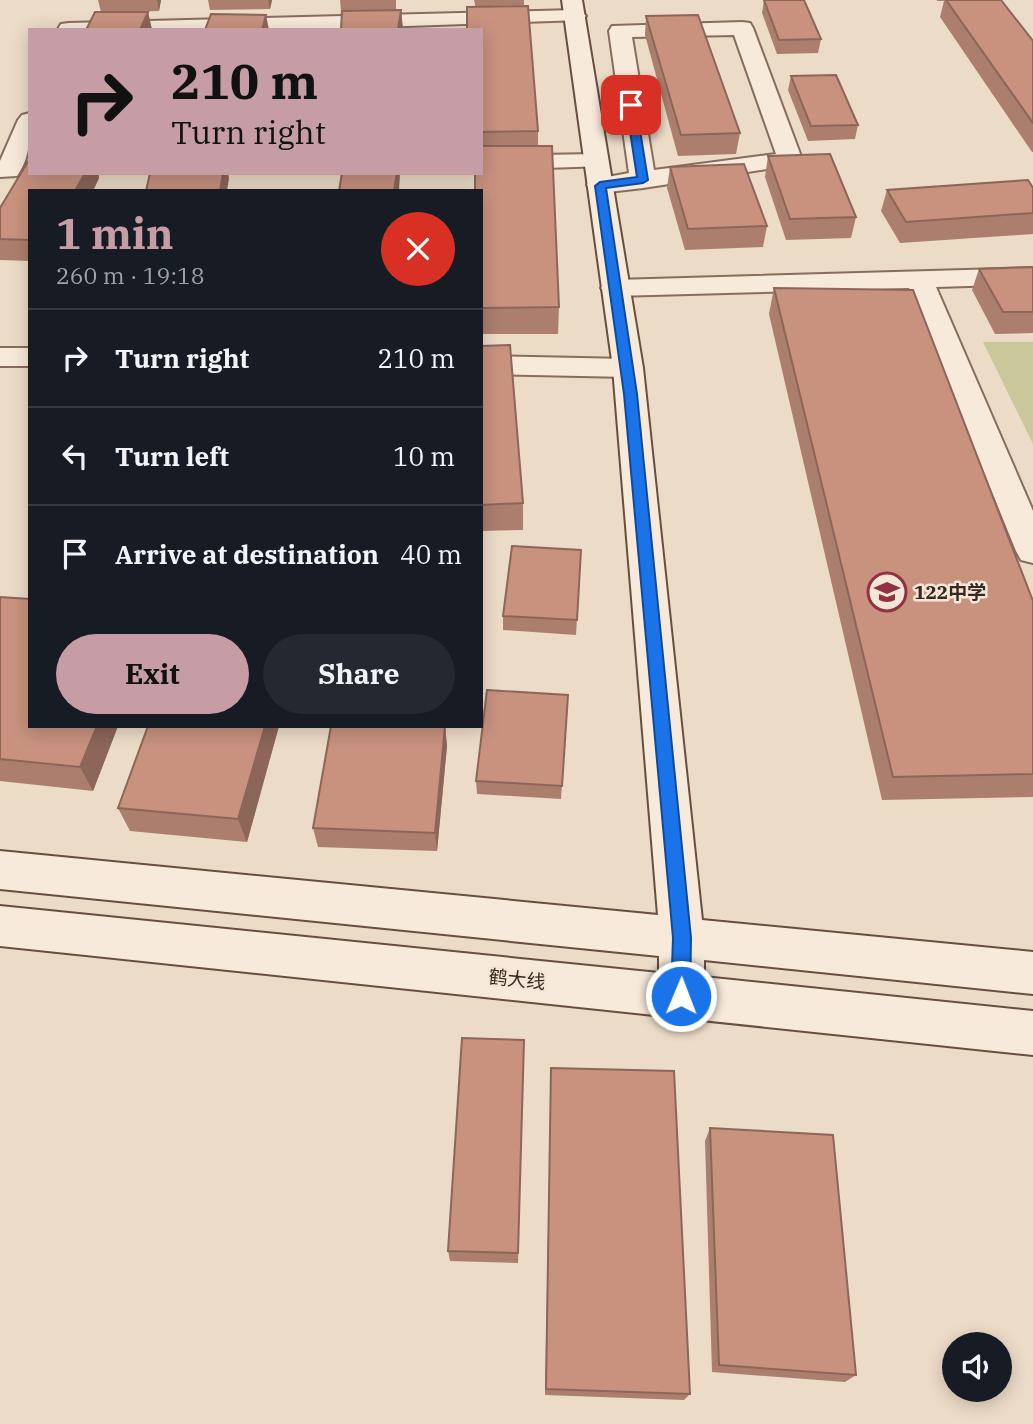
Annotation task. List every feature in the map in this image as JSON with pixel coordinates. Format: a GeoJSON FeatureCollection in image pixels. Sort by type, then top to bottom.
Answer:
{"type":"FeatureCollection","features":[{"type":"Feature","properties":{"kind":"street"},"geometry":{"type":"LineString","coordinates":[[72,23],[573,8],[628,368],[682,938],[681,996]]}},
{"type":"Feature","properties":{"kind":"street"},"geometry":{"type":"LineString","coordinates":[[483,163],[598,173],[643,180],[790,159],[742,28],[620,31],[643,180]]}},
{"type":"Feature","properties":{"kind":"street"},"geometry":{"type":"LineString","coordinates":[[13,171],[28,126]]}},
{"type":"Feature","properties":{"kind":"street"},"geometry":{"type":"LineString","coordinates":[[615,288],[1033,276]]}},
{"type":"Feature","properties":{"kind":"street"},"geometry":{"type":"LineString","coordinates":[[919,279],[1033,551]]}},
{"type":"Feature","properties":{"kind":"street"},"geometry":{"type":"LineString","coordinates":[[0,357],[28,357]]}},
{"type":"Feature","properties":{"kind":"street"},"geometry":{"type":"LineString","coordinates":[[483,365],[628,368]]}},
{"type":"Feature","properties":{"kind":"street"},"geometry":{"type":"LineString","coordinates":[[0,870],[1033,973]]}},
{"type":"Feature","properties":{"kind":"street","name":"鹤大线"},"geometry":{"type":"LineString","coordinates":[[0,926],[1033,1033]]}},
{"type":"Feature","properties":{"kind":"shaded area"},"geometry":{"type":"Polygon","coordinates":[[[983,342],[1033,342],[1033,444],[983,342]]]}},
{"type":"Feature","properties":{"kind":"building"},"geometry":{"type":"Polygon","coordinates":[[[764,0],[804,0],[821,39],[779,40],[764,0]]]}},
{"type":"Feature","properties":{"kind":"building"},"geometry":{"type":"Polygon","coordinates":[[[946,0],[1001,0],[1033,41],[1033,123],[946,0]]]}},
{"type":"Feature","properties":{"kind":"building"},"geometry":{"type":"Polygon","coordinates":[[[528,6],[538,131],[483,132],[483,28],[467,28],[467,7],[528,6]]]}},
{"type":"Feature","properties":{"kind":"building"},"geometry":{"type":"Polygon","coordinates":[[[401,10],[398,28],[341,28],[342,11],[401,10]]]}},
{"type":"Feature","properties":{"kind":"building"},"geometry":{"type":"Polygon","coordinates":[[[95,12],[148,12],[141,28],[87,28],[95,12]]]}},
{"type":"Feature","properties":{"kind":"building"},"geometry":{"type":"Polygon","coordinates":[[[211,14],[266,15],[263,28],[206,28],[211,14]]]}},
{"type":"Feature","properties":{"kind":"building"},"geometry":{"type":"Polygon","coordinates":[[[698,15],[740,133],[681,135],[646,16],[698,15]]]}},
{"type":"Feature","properties":{"kind":"building"},"geometry":{"type":"Polygon","coordinates":[[[836,75],[858,125],[811,126],[791,76],[836,75]]]}},
{"type":"Feature","properties":{"kind":"building"},"geometry":{"type":"Polygon","coordinates":[[[483,146],[552,146],[559,307],[483,308],[483,189],[475,189],[475,175],[483,175],[483,146]]]}},
{"type":"Feature","properties":{"kind":"building"},"geometry":{"type":"Polygon","coordinates":[[[830,154],[856,217],[790,219],[768,156],[830,154]]]}},
{"type":"Feature","properties":{"kind":"building"},"geometry":{"type":"Polygon","coordinates":[[[28,161],[28,175],[84,175],[76,189],[28,189],[28,240],[0,239],[0,208],[28,161]]]}},
{"type":"Feature","properties":{"kind":"building"},"geometry":{"type":"Polygon","coordinates":[[[744,164],[767,226],[688,229],[670,167],[744,164]]]}},
{"type":"Feature","properties":{"kind":"building"},"geometry":{"type":"Polygon","coordinates":[[[150,175],[223,175],[220,189],[146,189],[150,175]]]}},
{"type":"Feature","properties":{"kind":"building"},"geometry":{"type":"Polygon","coordinates":[[[342,175],[397,175],[394,189],[339,189],[342,175]]]}},
{"type":"Feature","properties":{"kind":"building"},"geometry":{"type":"Polygon","coordinates":[[[1028,180],[1033,188],[1033,213],[906,222],[887,190],[1028,180]]]}},
{"type":"Feature","properties":{"kind":"building"},"geometry":{"type":"Polygon","coordinates":[[[1033,267],[1033,312],[1003,312],[979,269],[1033,267]]]}},
{"type":"Feature","properties":{"kind":"building"},"geometry":{"type":"Polygon","coordinates":[[[774,288],[913,290],[1033,601],[1033,774],[893,777],[774,288]]]}},
{"type":"Feature","properties":{"kind":"building"},"geometry":{"type":"Polygon","coordinates":[[[510,345],[523,503],[483,505],[483,346],[510,345]]]}},
{"type":"Feature","properties":{"kind":"building"},"geometry":{"type":"Polygon","coordinates":[[[512,546],[581,550],[577,620],[503,616],[512,546]]]}},
{"type":"Feature","properties":{"kind":"building"},"geometry":{"type":"Polygon","coordinates":[[[0,597],[28,599],[28,728],[96,728],[80,767],[0,759],[0,597]]]}},
{"type":"Feature","properties":{"kind":"building"},"geometry":{"type":"Polygon","coordinates":[[[487,690],[568,695],[562,786],[476,781],[487,690]]]}},
{"type":"Feature","properties":{"kind":"building"},"geometry":{"type":"Polygon","coordinates":[[[147,728],[264,728],[238,819],[118,808],[147,728]]]}},
{"type":"Feature","properties":{"kind":"building"},"geometry":{"type":"Polygon","coordinates":[[[331,728],[445,728],[435,833],[313,828],[331,728]]]}},
{"type":"Feature","properties":{"kind":"building"},"geometry":{"type":"Polygon","coordinates":[[[462,1038],[524,1040],[518,1253],[448,1251],[462,1038]]]}},
{"type":"Feature","properties":{"kind":"building"},"geometry":{"type":"Polygon","coordinates":[[[551,1068],[674,1071],[690,1394],[546,1389],[551,1068]]]}},
{"type":"Feature","properties":{"kind":"building"},"geometry":{"type":"Polygon","coordinates":[[[710,1128],[833,1135],[856,1375],[719,1365],[710,1128]]]}},
{"type":"Feature","properties":{"kind":"place","name":"122中学"},"geometry":{"type":"Point","coordinates":[887,592]}},
{"type":"Feature","properties":{"kind":"route"},"geometry":{"type":"LineString","coordinates":[[631,105],[643,180],[600,186],[628,368],[682,938],[681,996]]}}]}
